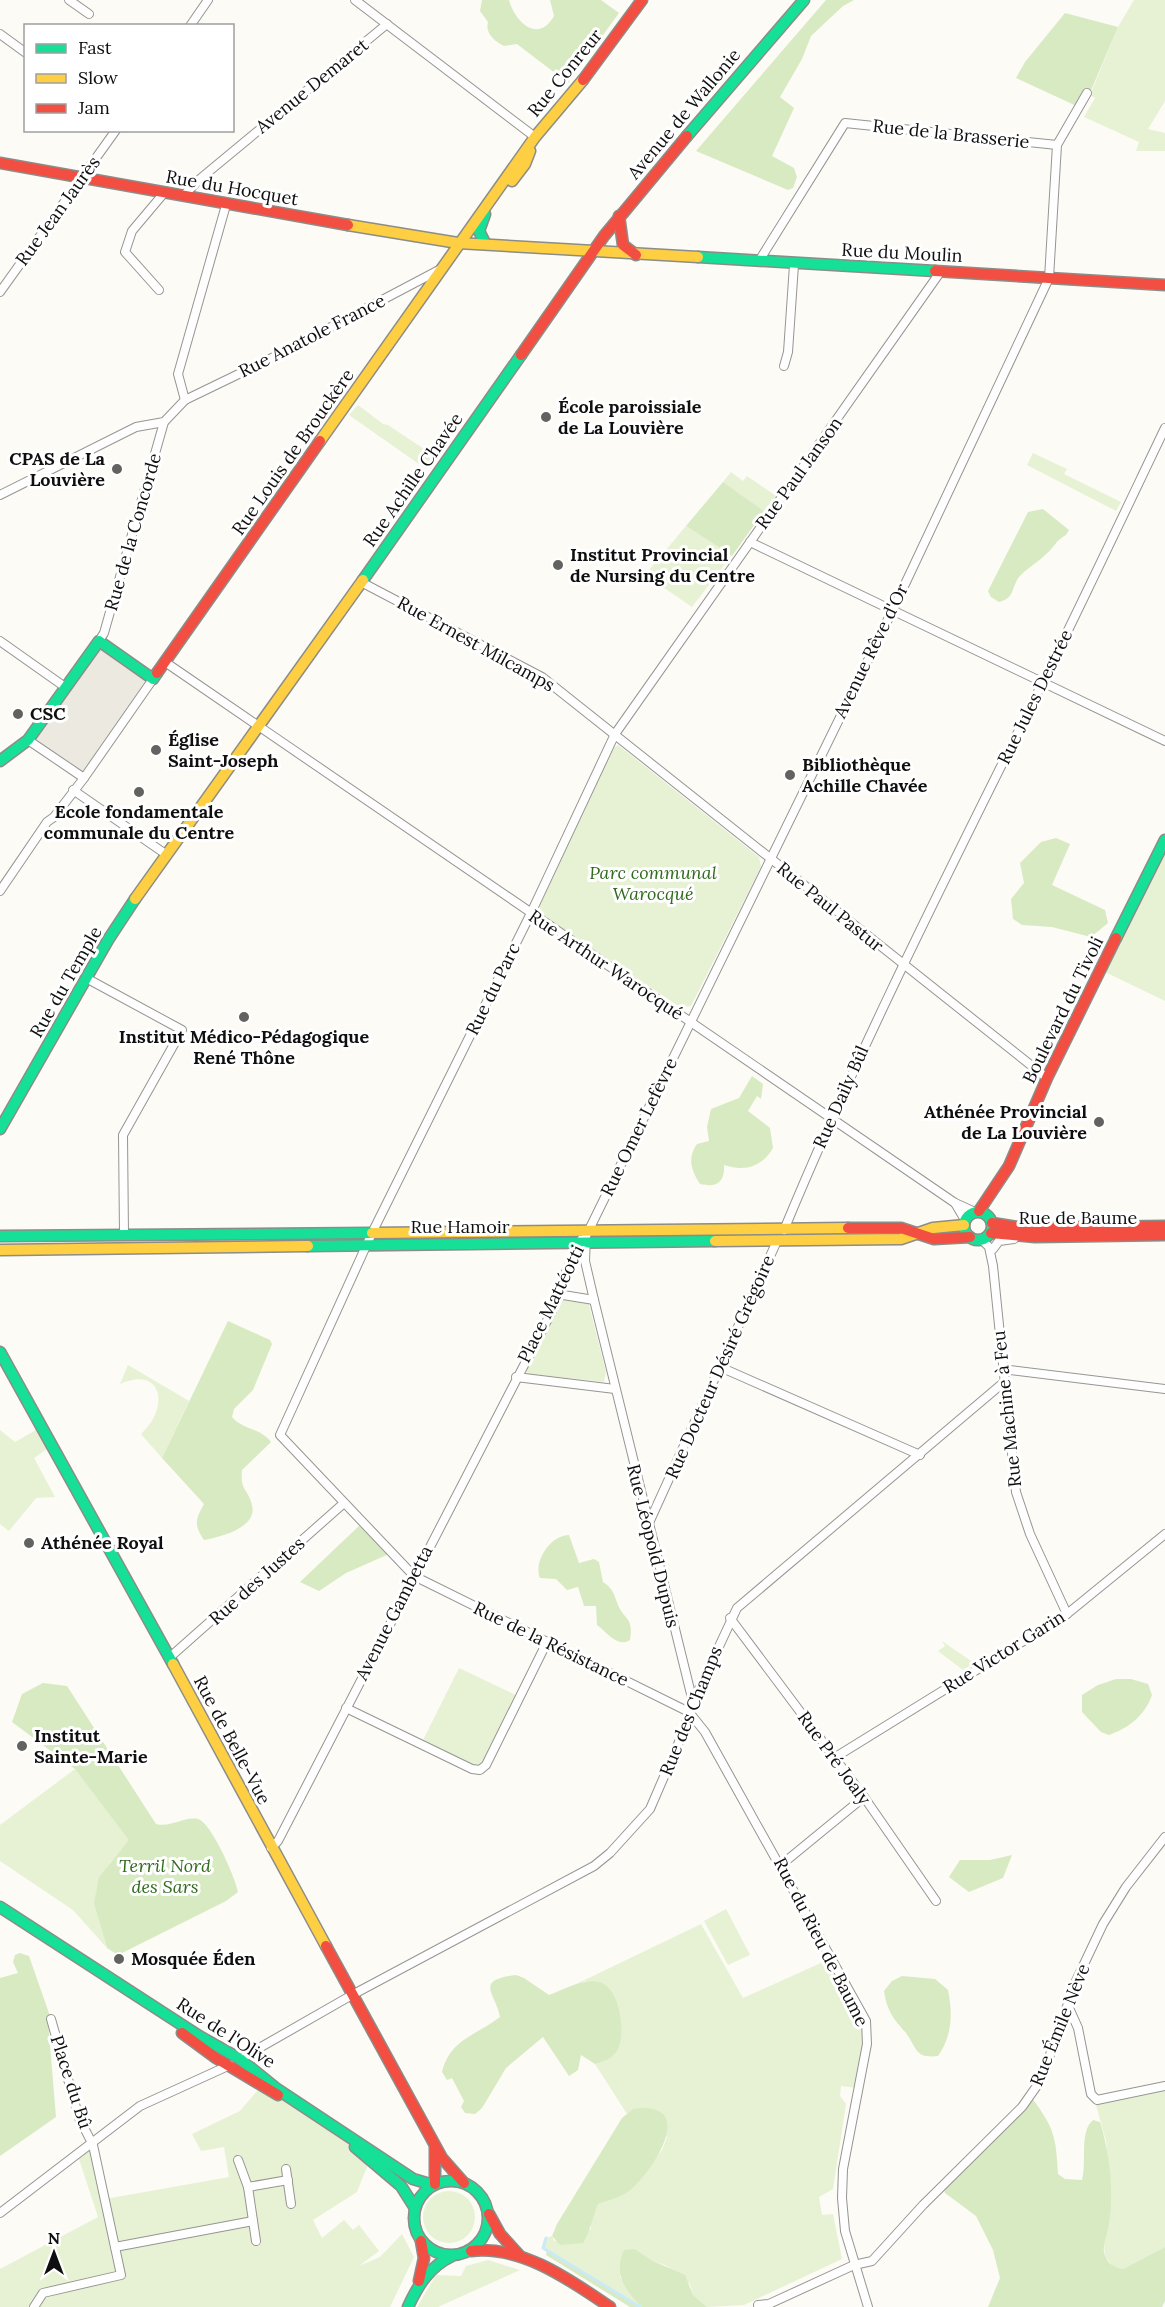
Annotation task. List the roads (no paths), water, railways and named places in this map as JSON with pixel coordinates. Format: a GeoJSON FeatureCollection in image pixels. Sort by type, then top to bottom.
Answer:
{"type":"FeatureCollection","features":[{"type":"Feature","properties":{"kind":"street"},"geometry":{"type":"LineString","coordinates":[[69,0],[89,15]]}},
{"type":"Feature","properties":{"kind":"street"},"geometry":{"type":"LineString","coordinates":[[191,24],[208,0]]}},
{"type":"Feature","properties":{"kind":"street"},"geometry":{"type":"LineString","coordinates":[[355,0],[535,136]]}},
{"type":"Feature","properties":{"kind":"street","name":"Rue Conreur"},"geometry":{"type":"LineString","coordinates":[[458,243],[535,136],[582,82],[642,0]]}},
{"type":"Feature","properties":{"kind":"street","name":"Avenue de Wallonie"},"geometry":{"type":"LineString","coordinates":[[592,252],[619,216],[804,0]]}},
{"type":"Feature","properties":{"kind":"street","name":"Avenue Demaret"},"geometry":{"type":"LineString","coordinates":[[183,196],[201,178],[387,24]]}},
{"type":"Feature","properties":{"kind":"street"},"geometry":{"type":"LineString","coordinates":[[0,34],[24,52]]}},
{"type":"Feature","properties":{"kind":"street"},"geometry":{"type":"LineString","coordinates":[[1049,278],[1057,145],[1087,93]]}},
{"type":"Feature","properties":{"kind":"street","name":"Rue de la Brasserie"},"geometry":{"type":"LineString","coordinates":[[759,261],[845,123],[1057,145]]}},
{"type":"Feature","properties":{"kind":"street","name":"Rue Jean Jaurès"},"geometry":{"type":"LineString","coordinates":[[0,292],[115,132]]}},
{"type":"Feature","properties":{"kind":"street","name":"Rue Conreur"},"geometry":{"type":"LineString","coordinates":[[485,243],[479,236],[481,220],[525,164],[535,136]]}},
{"type":"Feature","properties":{"kind":"street","name":"Rue du Hocquet"},"geometry":{"type":"LineString","coordinates":[[0,163],[226,205],[458,243]]}},
{"type":"Feature","properties":{"kind":"street"},"geometry":{"type":"LineString","coordinates":[[159,290],[125,252],[132,231],[164,193]]}},
{"type":"Feature","properties":{"kind":"street"},"geometry":{"type":"LineString","coordinates":[[0,495],[136,427],[164,422],[185,399],[178,374],[226,205]]}},
{"type":"Feature","properties":{"kind":"street"},"geometry":{"type":"LineString","coordinates":[[619,216],[623,245],[632,254],[637,255]]}},
{"type":"Feature","properties":{"kind":"street","name":"Rue du Moulin"},"geometry":{"type":"LineString","coordinates":[[458,243],[1165,285]]}},
{"type":"Feature","properties":{"kind":"street","name":"Rue Louis de Brouckère"},"geometry":{"type":"LineString","coordinates":[[153,679],[458,243]]}},
{"type":"Feature","properties":{"kind":"street","name":"Rue Achille Chavée"},"geometry":{"type":"LineString","coordinates":[[258,726],[592,252]]}},
{"type":"Feature","properties":{"kind":"street"},"geometry":{"type":"LineString","coordinates":[[784,366],[788,352],[794,264]]}},
{"type":"Feature","properties":{"kind":"street","name":"Rue Anatole France"},"geometry":{"type":"LineString","coordinates":[[185,399],[278,355],[439,270]]}},
{"type":"Feature","properties":{"kind":"street","name":"Rue Paul Janson"},"geometry":{"type":"LineString","coordinates":[[615,734],[941,271]]}},
{"type":"Feature","properties":{"kind":"street","name":"Avenue Rêve d'Or"},"geometry":{"type":"LineString","coordinates":[[690,1022],[892,611],[1049,278]]}},
{"type":"Feature","properties":{"kind":"street","name":"Rue de la Concorde"},"geometry":{"type":"LineString","coordinates":[[99,641],[108,621],[164,422]]}},
{"type":"Feature","properties":{"kind":"street","name":"Rue Jules Destrée"},"geometry":{"type":"LineString","coordinates":[[901,964],[1042,682],[1165,428]]}},
{"type":"Feature","properties":{"kind":"street"},"geometry":{"type":"LineString","coordinates":[[750,542],[1165,741]]}},
{"type":"Feature","properties":{"kind":"street","name":"Rue Ernest Milcamps"},"geometry":{"type":"LineString","coordinates":[[361,582],[542,677],[615,734]]}},
{"type":"Feature","properties":{"kind":"street"},"geometry":{"type":"LineString","coordinates":[[0,641],[65,687]]}},
{"type":"Feature","properties":{"kind":"street"},"geometry":{"type":"LineString","coordinates":[[0,761],[28,740],[99,641],[153,679],[84,778],[54,817],[47,822],[0,891]]}},
{"type":"Feature","properties":{"kind":"street","name":"Rue Arthur Warocqué"},"geometry":{"type":"LineString","coordinates":[[165,662],[690,1022],[831,1115],[955,1203],[983,1226]]}},
{"type":"Feature","properties":{"kind":"street","name":"Rue du Temple"},"geometry":{"type":"LineString","coordinates":[[0,1129],[108,940],[258,726]]}},
{"type":"Feature","properties":{"kind":"street","name":"Rue Paul Pastur"},"geometry":{"type":"LineString","coordinates":[[615,734],[1047,1078]]}},
{"type":"Feature","properties":{"kind":"street","name":"Rue du Parc"},"geometry":{"type":"LineString","coordinates":[[344,1503],[280,1435],[370,1238],[531,913],[615,734]]}},
{"type":"Feature","properties":{"kind":"street"},"geometry":{"type":"LineString","coordinates":[[28,740],[84,778]]}},
{"type":"Feature","properties":{"kind":"street"},"geometry":{"type":"LineString","coordinates":[[73,790],[167,855]]}},
{"type":"Feature","properties":{"kind":"street","name":"Boulevard du Tivoli"},"geometry":{"type":"LineString","coordinates":[[983,1226],[993,1194],[1047,1078],[1165,840]]}},
{"type":"Feature","properties":{"kind":"street","name":"Rue Daily Bûl"},"geometry":{"type":"LineString","coordinates":[[784,1230],[831,1115],[901,964]]}},
{"type":"Feature","properties":{"kind":"street"},"geometry":{"type":"LineString","coordinates":[[87,978],[182,1030],[123,1135],[124,1235]]}},
{"type":"Feature","properties":{"kind":"street","name":"Rue Omer Lefèvre"},"geometry":{"type":"LineString","coordinates":[[585,1238],[690,1022]]}},
{"type":"Feature","properties":{"kind":"street","name":"Rue Arthur Warocqué"},"geometry":{"type":"LineString","coordinates":[[955,1203],[964,1222]]}},
{"type":"Feature","properties":{"kind":"street"},"geometry":{"type":"LineString","coordinates":[[964,1222],[983,1226]]}},
{"type":"Feature","properties":{"kind":"street"},"geometry":{"type":"LineString","coordinates":[[964,1222],[983,1226]]}},
{"type":"Feature","properties":{"kind":"street","name":"Rue Hamoir"},"geometry":{"type":"LineString","coordinates":[[0,1236],[777,1241],[901,1239],[964,1222]]}},
{"type":"Feature","properties":{"kind":"street","name":"Rue Hamoir"},"geometry":{"type":"LineString","coordinates":[[585,1238],[902,1227],[934,1239],[983,1226]]}},
{"type":"Feature","properties":{"kind":"street","name":"Rue de Baume"},"geometry":{"type":"LineString","coordinates":[[983,1226],[1015,1228],[1165,1226]]}},
{"type":"Feature","properties":{"kind":"street","name":"Rue de Baume"},"geometry":{"type":"LineString","coordinates":[[983,1226],[1020,1237],[1165,1235]]}},
{"type":"Feature","properties":{"kind":"street","name":"Rue Machine à Feu"},"geometry":{"type":"LineString","coordinates":[[983,1226],[993,1249],[1003,1383],[1016,1492],[1030,1534],[1067,1614]]}},
{"type":"Feature","properties":{"kind":"street","name":"Rue Machine à Feu"},"geometry":{"type":"LineString","coordinates":[[983,1226],[993,1266]]}},
{"type":"Feature","properties":{"kind":"street"},"geometry":{"type":"LineString","coordinates":[[993,1249],[999,1241],[1020,1237]]}},
{"type":"Feature","properties":{"kind":"street","name":"Rue Hamoir"},"geometry":{"type":"LineString","coordinates":[[0,1250],[370,1238]]}},
{"type":"Feature","properties":{"kind":"street","name":"Place Mattéotti"},"geometry":{"type":"LineString","coordinates":[[585,1238],[585,1261],[615,1389],[516,1377],[552,1311],[557,1293],[585,1238]]}},
{"type":"Feature","properties":{"kind":"street","name":"Rue Docteur Désiré Grégoire"},"geometry":{"type":"LineString","coordinates":[[648,1525],[777,1241]]}},
{"type":"Feature","properties":{"kind":"street"},"geometry":{"type":"LineString","coordinates":[[557,1293],[594,1300]]}},
{"type":"Feature","properties":{"kind":"street","name":"Rue de Belle-Vue"},"geometry":{"type":"LineString","coordinates":[[0,1352],[73,1479],[271,1848],[434,2144],[449,2168],[464,2183]]}},
{"type":"Feature","properties":{"kind":"street"},"geometry":{"type":"LineString","coordinates":[[720,1366],[920,1455]]}},
{"type":"Feature","properties":{"kind":"street"},"geometry":{"type":"LineString","coordinates":[[1002,1369],[1165,1389]]}},
{"type":"Feature","properties":{"kind":"street","name":"Avenue Gambetta"},"geometry":{"type":"LineString","coordinates":[[271,1848],[278,1841],[516,1377]]}},
{"type":"Feature","properties":{"kind":"street","name":"Rue des Champs"},"geometry":{"type":"LineString","coordinates":[[240,2059],[352,1995],[594,1866],[610,1853],[650,1809],[730,1617],[744,1600],[920,1455],[1003,1383]]}},
{"type":"Feature","properties":{"kind":"street","name":"Rue Léopold Dupuis"},"geometry":{"type":"LineString","coordinates":[[615,1389],[693,1702]]}},
{"type":"Feature","properties":{"kind":"street","name":"Rue de la Résistance"},"geometry":{"type":"LineString","coordinates":[[344,1503],[414,1576],[689,1712]]}},
{"type":"Feature","properties":{"kind":"street","name":"Rue des Justes"},"geometry":{"type":"LineString","coordinates":[[170,1658],[344,1503]]}},
{"type":"Feature","properties":{"kind":"street","name":"Rue Victor Garin"},"geometry":{"type":"LineString","coordinates":[[834,1758],[1067,1614],[1165,1534]]}},
{"type":"Feature","properties":{"kind":"street","name":"Rue Pré Joaly"},"geometry":{"type":"LineString","coordinates":[[730,1617],[864,1797],[936,1901]]}},
{"type":"Feature","properties":{"kind":"street"},"geometry":{"type":"LineString","coordinates":[[346,1708],[472,1769],[480,1770],[486,1765],[547,1642]]}},
{"type":"Feature","properties":{"kind":"street","name":"Rue du Rieu de Baume"},"geometry":{"type":"LineString","coordinates":[[689,1712],[708,1735],[866,2021],[867,2044],[842,2184],[844,2223],[854,2265],[868,2307]]}},
{"type":"Feature","properties":{"kind":"street"},"geometry":{"type":"LineString","coordinates":[[781,1865],[864,1797]]}},
{"type":"Feature","properties":{"kind":"street","name":"Rue Émile Nève"},"geometry":{"type":"LineString","coordinates":[[758,2305],[769,2304],[854,2265],[872,2261],[884,2251],[923,2205],[1022,2107],[1041,2080],[1062,2018],[1069,2008],[1076,1981],[1108,1915],[1165,1837]]}},
{"type":"Feature","properties":{"kind":"street","name":"Rue de l'Olive"},"geometry":{"type":"LineString","coordinates":[[0,1907],[199,2036],[240,2059],[277,2089],[413,2179],[434,2185]]}},
{"type":"Feature","properties":{"kind":"street","name":"Rue de l'Olive"},"geometry":{"type":"LineString","coordinates":[[0,1915],[341,2135],[401,2186],[415,2208]]}},
{"type":"Feature","properties":{"kind":"street"},"geometry":{"type":"LineString","coordinates":[[1069,2008],[1078,2028],[1090,2094],[1097,2100],[1165,2086]]}},
{"type":"Feature","properties":{"kind":"street","name":"Place du Bû"},"geometry":{"type":"LineString","coordinates":[[34,2307],[43,2293],[121,2275],[93,2145],[79,2118],[51,2019]]}},
{"type":"Feature","properties":{"kind":"street"},"geometry":{"type":"LineString","coordinates":[[0,2213],[93,2145],[140,2106],[237,2063],[252,2073],[260,2074]]}},
{"type":"Feature","properties":{"kind":"street","name":"Rue de Belle-Vue"},"geometry":{"type":"LineString","coordinates":[[434,2144],[434,2185]]}},
{"type":"Feature","properties":{"kind":"street"},"geometry":{"type":"LineString","coordinates":[[238,2160],[248,2187],[256,2241]]}},
{"type":"Feature","properties":{"kind":"street"},"geometry":{"type":"LineString","coordinates":[[286,2169],[291,2204]]}},
{"type":"Feature","properties":{"kind":"street"},"geometry":{"type":"LineString","coordinates":[[248,2187],[288,2180]]}},
{"type":"Feature","properties":{"kind":"street"},"geometry":{"type":"LineString","coordinates":[[408,2307],[417,2288],[424,2258],[421,2241],[414,2225],[415,2208],[422,2194],[434,2185],[453,2181],[464,2183],[480,2194],[503,2238],[520,2256]]}},
{"type":"Feature","properties":{"kind":"street"},"geometry":{"type":"LineString","coordinates":[[467,2252],[484,2236],[489,2213]]}},
{"type":"Feature","properties":{"kind":"street"},"geometry":{"type":"LineString","coordinates":[[115,2247],[253,2221]]}},
{"type":"Feature","properties":{"kind":"street"},"geometry":{"type":"LineString","coordinates":[[421,2241],[435,2252],[452,2256]]}},
{"type":"Feature","properties":{"kind":"street"},"geometry":{"type":"LineString","coordinates":[[417,2288],[440,2260],[485,2248],[520,2256],[557,2274],[610,2307]]}},
{"type":"Feature","properties":{"kind":"waterway"},"geometry":{"type":"LineString","coordinates":[[546,2238],[543,2248],[640,2307]]}},
{"type":"Feature","properties":{"kind":"place","name":"École paroissiale de La Louvière"},"geometry":{"type":"Point","coordinates":[546,417]}},
{"type":"Feature","properties":{"kind":"place","name":"CPAS de La Louvière"},"geometry":{"type":"Point","coordinates":[117,469]}},
{"type":"Feature","properties":{"kind":"place","name":"Institut Provincial de Nursing du Centre"},"geometry":{"type":"Point","coordinates":[558,565]}},
{"type":"Feature","properties":{"kind":"place","name":"CSC"},"geometry":{"type":"Point","coordinates":[18,714]}},
{"type":"Feature","properties":{"kind":"place","name":"Église Saint-Joseph"},"geometry":{"type":"Point","coordinates":[156,750]}},
{"type":"Feature","properties":{"kind":"place","name":"Bibliothèque Achille Chavée"},"geometry":{"type":"Point","coordinates":[790,775]}},
{"type":"Feature","properties":{"kind":"place","name":"Ecole fondamentale communale du Centre"},"geometry":{"type":"Point","coordinates":[139,792]}},
{"type":"Feature","properties":{"kind":"place","name":"Institut Médico-Pédagogique René Thône"},"geometry":{"type":"Point","coordinates":[244,1017]}},
{"type":"Feature","properties":{"kind":"place","name":"Athénée Provincial de La Louvière"},"geometry":{"type":"Point","coordinates":[1099,1122]}},
{"type":"Feature","properties":{"kind":"place","name":"Athénée Royal"},"geometry":{"type":"Point","coordinates":[29,1543]}},
{"type":"Feature","properties":{"kind":"place","name":"Institut Sainte-Marie"},"geometry":{"type":"Point","coordinates":[22,1746]}},
{"type":"Feature","properties":{"kind":"place","name":"Mosquée Éden"},"geometry":{"type":"Point","coordinates":[119,1959]}},
{"type":"Feature","properties":{"kind":"park label","name":"Parc communal Warocqué"},"geometry":{"type":"Point","coordinates":[653,883]}},
{"type":"Feature","properties":{"kind":"park label","name":"Terril Nord des Sars"},"geometry":{"type":"Point","coordinates":[165,1876]}}]}
